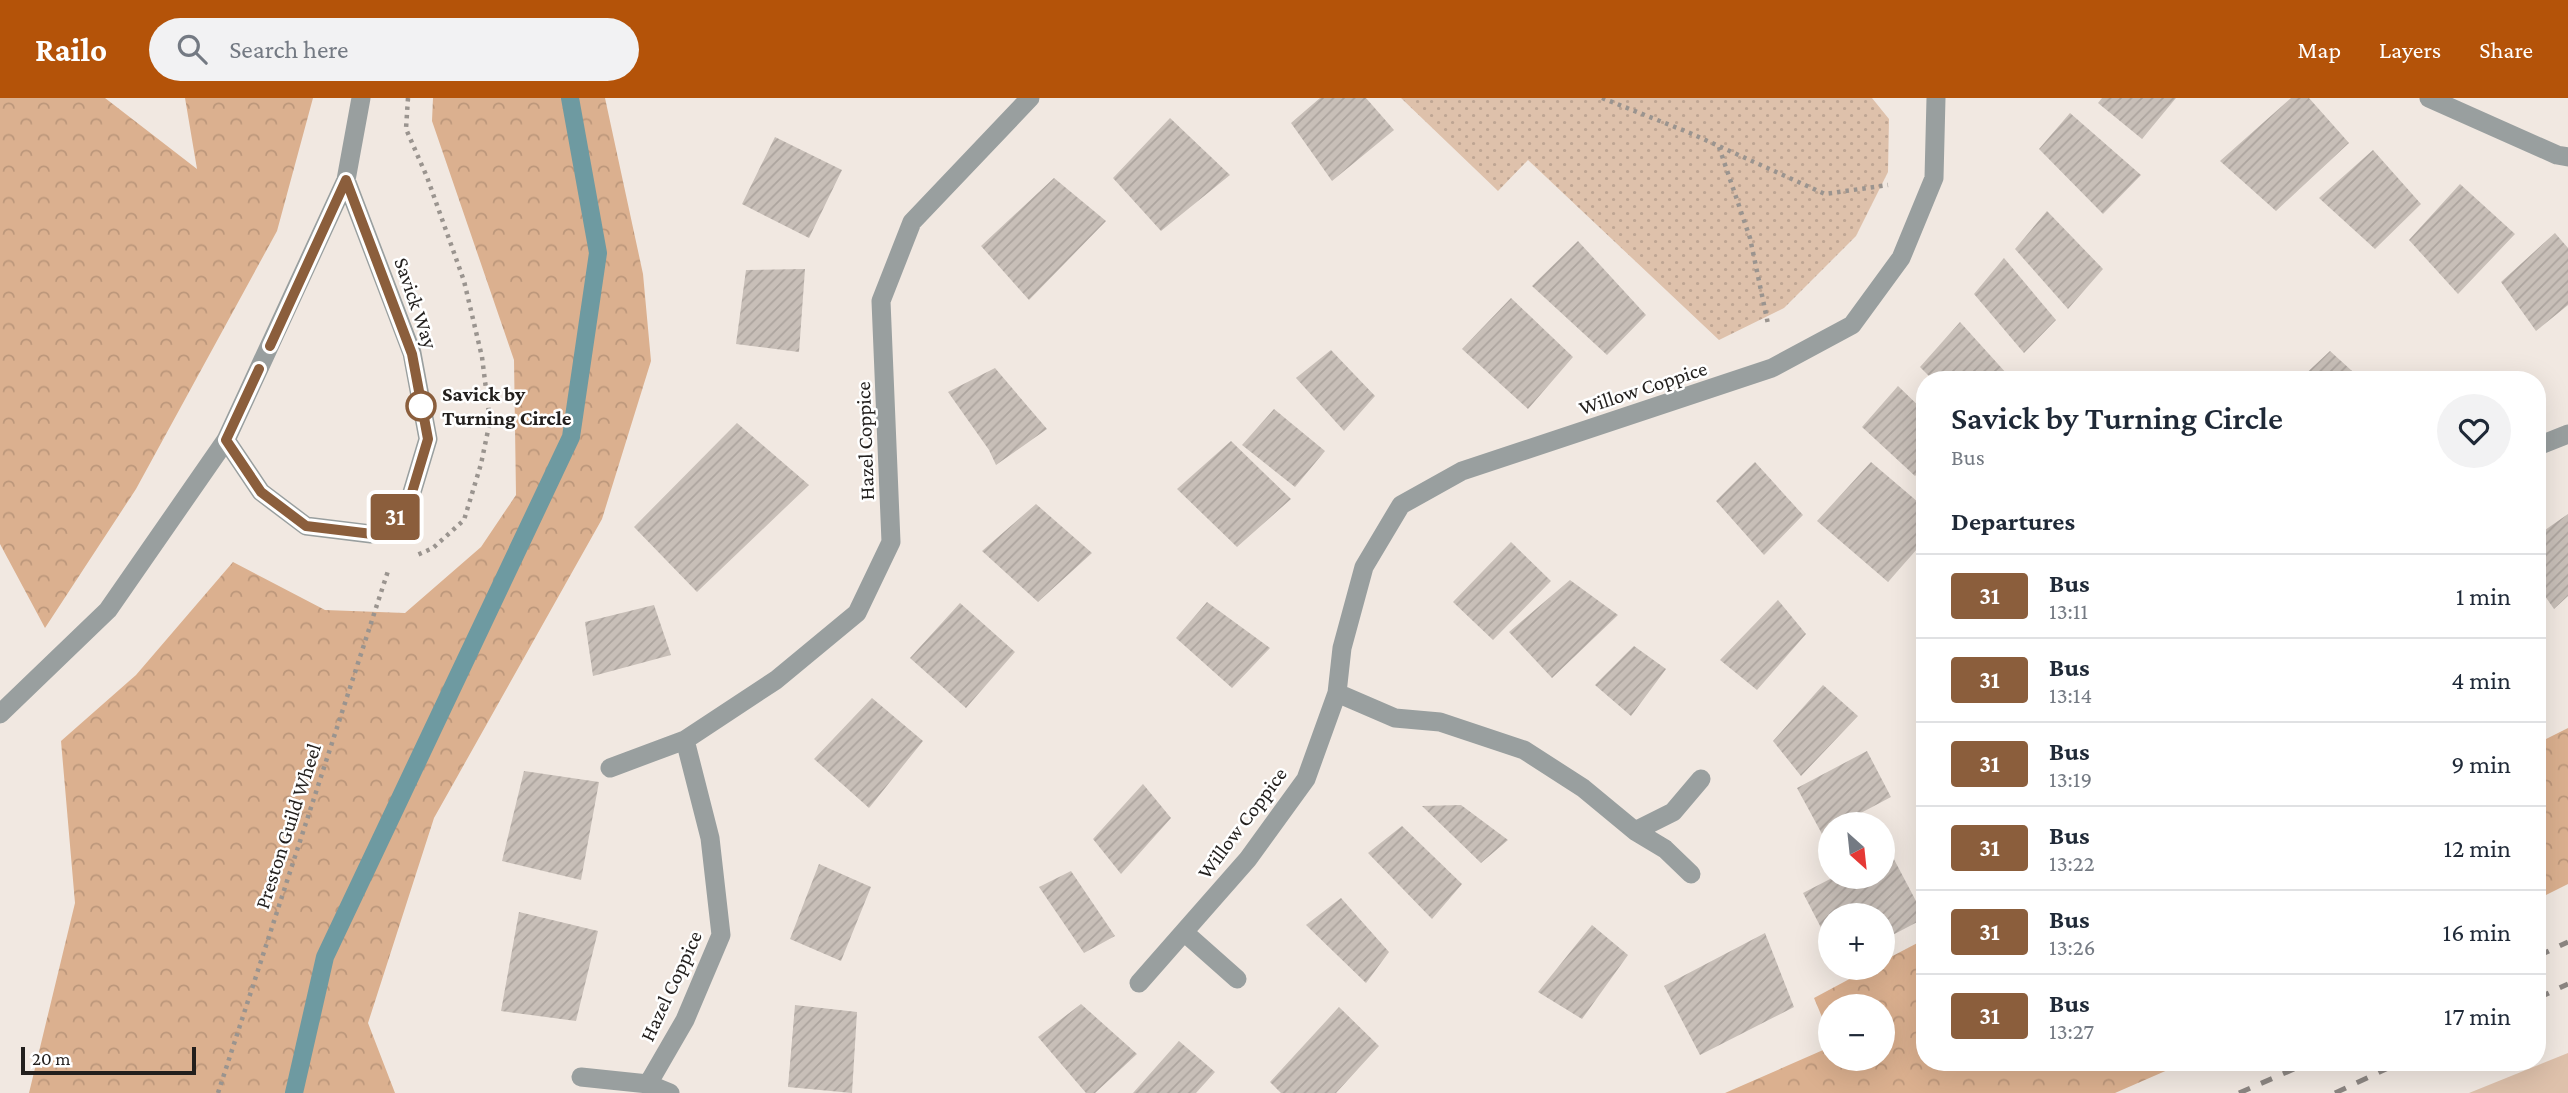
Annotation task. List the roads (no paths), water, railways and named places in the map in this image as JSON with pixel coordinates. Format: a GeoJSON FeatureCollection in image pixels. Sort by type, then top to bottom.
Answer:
{"type":"FeatureCollection","features":[{"type":"Feature","properties":{"kind":"street"},"geometry":{"type":"LineString","coordinates":[[0,714],[108,610],[226,440],[346,180],[361,98]]}},
{"type":"Feature","properties":{"kind":"street","name":"Hazel Coppice"},"geometry":{"type":"LineString","coordinates":[[610,768],[685,740],[776,680],[857,613],[891,542],[881,301],[912,222],[1030,98]]}},
{"type":"Feature","properties":{"kind":"street","name":"Willow Coppice"},"geometry":{"type":"LineString","coordinates":[[1139,983],[1248,859],[1306,779],[1337,693],[1342,648],[1364,567],[1401,505],[1462,471],[1772,368],[1852,325],[1901,258],[1934,178],[1936,98]]}},
{"type":"Feature","properties":{"kind":"street"},"geometry":{"type":"LineString","coordinates":[[2429,98],[2557,155],[2568,157]]}},
{"type":"Feature","properties":{"kind":"street","name":"Savick Way"},"geometry":{"type":"LineString","coordinates":[[226,440],[261,492],[306,526],[372,534],[407,509],[428,439],[412,354],[346,180]]}},
{"type":"Feature","properties":{"kind":"street"},"geometry":{"type":"LineString","coordinates":[[2546,443],[2568,434]]}},
{"type":"Feature","properties":{"kind":"street"},"geometry":{"type":"LineString","coordinates":[[1337,693],[1395,718],[1440,722],[1524,750],[1583,788],[1635,831],[1665,849],[1691,874]]}},
{"type":"Feature","properties":{"kind":"street","name":"Hazel Coppice"},"geometry":{"type":"LineString","coordinates":[[648,1084],[685,1020],[721,935],[710,838],[685,740]]}},
{"type":"Feature","properties":{"kind":"street"},"geometry":{"type":"LineString","coordinates":[[1635,831],[1673,812],[1701,779]]}},
{"type":"Feature","properties":{"kind":"street"},"geometry":{"type":"LineString","coordinates":[[1184,932],[1237,979]]}},
{"type":"Feature","properties":{"kind":"street"},"geometry":{"type":"LineString","coordinates":[[581,1077],[648,1084],[670,1093]]}},
{"type":"Feature","properties":{"kind":"waterway"},"geometry":{"type":"LineString","coordinates":[[294,1093],[325,957],[571,437],[598,253],[570,98]]}},
{"type":"Feature","properties":{"kind":"railway"},"geometry":{"type":"LineString","coordinates":[[2546,952],[2568,942]]}},
{"type":"Feature","properties":{"kind":"railway"},"geometry":{"type":"LineString","coordinates":[[2546,994],[2568,984]]}},
{"type":"Feature","properties":{"kind":"railway"},"geometry":{"type":"LineString","coordinates":[[2239,1093],[2289,1071]]}},
{"type":"Feature","properties":{"kind":"railway"},"geometry":{"type":"LineString","coordinates":[[2335,1093],[2382,1071]]}},
{"type":"Feature","properties":{"kind":"place","name":"Savick by Turning Circle"},"geometry":{"type":"Point","coordinates":[421,406]}}]}
